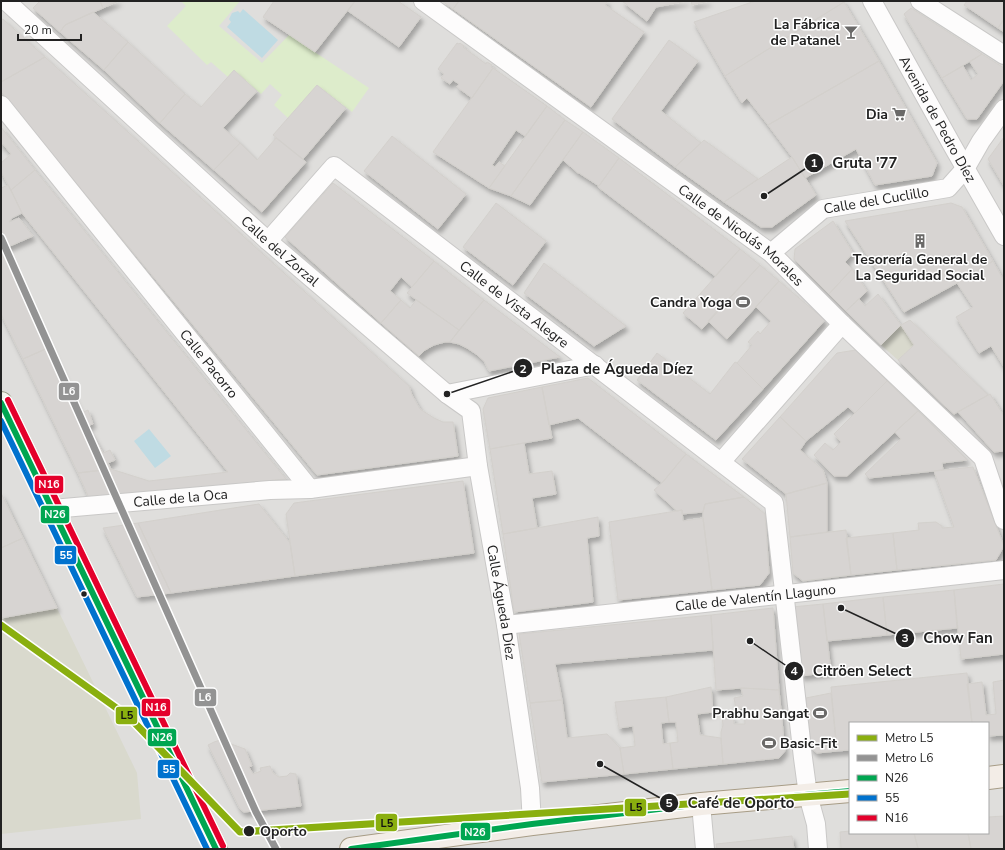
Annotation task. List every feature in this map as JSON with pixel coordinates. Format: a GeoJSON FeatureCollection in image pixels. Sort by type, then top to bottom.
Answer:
{"type":"FeatureCollection","features":[{"type":"Feature","properties":{"kind":"main road"},"geometry":{"type":"LineString","coordinates":[[1,403],[216,849]]}},
{"type":"Feature","properties":{"kind":"main road"},"geometry":{"type":"LineString","coordinates":[[989,778],[1004,776]]}},
{"type":"Feature","properties":{"kind":"main road"},"geometry":{"type":"LineString","coordinates":[[351,849],[532,824],[701,804],[849,791]]}},
{"type":"Feature","properties":{"kind":"street","name":"Calle del Zorzal"},"geometry":{"type":"LineString","coordinates":[[6,1],[268,241],[447,394]]}},
{"type":"Feature","properties":{"kind":"street","name":"Calle de Nicolás Morales"},"geometry":{"type":"LineString","coordinates":[[423,1],[771,253],[842,324],[983,458],[1004,520]]}},
{"type":"Feature","properties":{"kind":"street","name":"Avenida de Pedro Díez"},"geometry":{"type":"LineString","coordinates":[[872,1],[1004,236]]}},
{"type":"Feature","properties":{"kind":"street"},"geometry":{"type":"LineString","coordinates":[[920,1],[1004,55]]}},
{"type":"Feature","properties":{"kind":"street","name":"Calle Pacorro"},"geometry":{"type":"LineString","coordinates":[[1,105],[310,489]]}},
{"type":"Feature","properties":{"kind":"street","name":"Calle del Cuclillo"},"geometry":{"type":"LineString","coordinates":[[771,253],[823,209],[948,188],[965,169],[981,141],[1004,108]]}},
{"type":"Feature","properties":{"kind":"street","name":"Calle de Vista Alegre"},"geometry":{"type":"LineString","coordinates":[[268,241],[334,166],[774,503],[785,594]]}},
{"type":"Feature","properties":{"kind":"street"},"geometry":{"type":"LineString","coordinates":[[721,462],[842,324]]}},
{"type":"Feature","properties":{"kind":"street"},"geometry":{"type":"LineString","coordinates":[[447,394],[595,365]]}},
{"type":"Feature","properties":{"kind":"street","name":"Calle Águeda Díez"},"geometry":{"type":"LineString","coordinates":[[447,394],[471,411],[478,466],[506,625],[530,788],[532,824]]}},
{"type":"Feature","properties":{"kind":"street"},"geometry":{"type":"LineString","coordinates":[[310,489],[478,466]]}},
{"type":"Feature","properties":{"kind":"street","name":"Calle de la Oca"},"geometry":{"type":"LineString","coordinates":[[52,509],[270,490],[310,489]]}},
{"type":"Feature","properties":{"kind":"street","name":"Calle de Valentín Llaguno"},"geometry":{"type":"LineString","coordinates":[[506,625],[1004,570]]}},
{"type":"Feature","properties":{"kind":"street"},"geometry":{"type":"LineString","coordinates":[[785,594],[803,758],[808,795],[816,824],[818,849]]}},
{"type":"Feature","properties":{"kind":"street"},"geometry":{"type":"LineString","coordinates":[[701,804],[705,849]]}},
{"type":"Feature","properties":{"kind":"shaded area"},"geometry":{"type":"Polygon","coordinates":[[[1,1],[1004,1],[1004,849],[1,849],[1,1]]]}},
{"type":"Feature","properties":{"kind":"shaded area"},"geometry":{"type":"Polygon","coordinates":[[[901,325],[914,345],[898,360],[881,345],[901,325]]]}},
{"type":"Feature","properties":{"kind":"shaded area"},"geometry":{"type":"Polygon","coordinates":[[[57,608],[137,773],[141,819],[1,834],[1,619],[57,608]]]}},
{"type":"Feature","properties":{"kind":"green space"},"geometry":{"type":"Polygon","coordinates":[[[181,1],[240,1],[219,26],[262,63],[289,35],[369,88],[352,112],[317,85],[288,118],[274,105],[282,95],[270,84],[261,94],[233,71],[228,77],[211,62],[207,65],[167,26],[186,6],[181,1]]]}},
{"type":"Feature","properties":{"kind":"water"},"geometry":{"type":"Polygon","coordinates":[[[243,9],[278,40],[262,58],[227,27],[231,22],[229,19],[232,13],[238,11],[240,13],[243,9]]]}},
{"type":"Feature","properties":{"kind":"water"},"geometry":{"type":"Polygon","coordinates":[[[149,429],[171,456],[155,468],[134,441],[149,429]]]}},
{"type":"Feature","properties":{"kind":"building"},"geometry":{"type":"Polygon","coordinates":[[[40,1],[100,1],[103,8],[65,25],[60,32],[33,8],[40,1]]]}},
{"type":"Feature","properties":{"kind":"building"},"geometry":{"type":"Polygon","coordinates":[[[100,1],[119,1],[103,8],[100,1]]]}},
{"type":"Feature","properties":{"kind":"building"},"geometry":{"type":"Polygon","coordinates":[[[274,1],[355,1],[315,52],[263,17],[274,1]]]}},
{"type":"Feature","properties":{"kind":"building"},"geometry":{"type":"Polygon","coordinates":[[[355,1],[398,1],[421,17],[399,47],[348,11],[355,1]]]}},
{"type":"Feature","properties":{"kind":"building"},"geometry":{"type":"Polygon","coordinates":[[[442,1],[459,1],[453,9],[442,1]]]}},
{"type":"Feature","properties":{"kind":"building"},"geometry":{"type":"Polygon","coordinates":[[[459,1],[608,1],[605,5],[644,32],[591,107],[453,9],[459,1]]]}},
{"type":"Feature","properties":{"kind":"building"},"geometry":{"type":"Polygon","coordinates":[[[622,1],[687,1],[656,7],[647,21],[622,1]]]}},
{"type":"Feature","properties":{"kind":"building"},"geometry":{"type":"Polygon","coordinates":[[[691,1],[709,1],[692,5],[691,1]]]}},
{"type":"Feature","properties":{"kind":"building"},"geometry":{"type":"Polygon","coordinates":[[[755,1],[844,2],[725,76],[694,22],[755,1]]]}},
{"type":"Feature","properties":{"kind":"building"},"geometry":{"type":"Polygon","coordinates":[[[967,1],[1004,1],[1004,19],[998,28],[964,5],[967,1]]]}},
{"type":"Feature","properties":{"kind":"building"},"geometry":{"type":"Polygon","coordinates":[[[844,2],[879,61],[768,125],[747,98],[742,103],[725,76],[844,2]]]}},
{"type":"Feature","properties":{"kind":"building"},"geometry":{"type":"Polygon","coordinates":[[[911,8],[982,54],[942,78],[904,14],[911,8]]]}},
{"type":"Feature","properties":{"kind":"building"},"geometry":{"type":"Polygon","coordinates":[[[93,12],[128,42],[104,70],[60,32],[65,25],[93,12]]]}},
{"type":"Feature","properties":{"kind":"building"},"geometry":{"type":"Polygon","coordinates":[[[3,19],[45,57],[1,82],[1,20],[3,19]]]}},
{"type":"Feature","properties":{"kind":"building"},"geometry":{"type":"Polygon","coordinates":[[[1004,19],[1004,32],[998,28],[1004,19]]]}},
{"type":"Feature","properties":{"kind":"building"},"geometry":{"type":"Polygon","coordinates":[[[669,40],[698,61],[661,111],[701,143],[675,167],[612,119],[669,40]]]}},
{"type":"Feature","properties":{"kind":"building"},"geometry":{"type":"Polygon","coordinates":[[[128,42],[185,94],[160,123],[104,70],[128,42]]]}},
{"type":"Feature","properties":{"kind":"building"},"geometry":{"type":"Polygon","coordinates":[[[457,43],[460,43],[464,46],[463,47],[486,64],[487,62],[492,65],[491,67],[493,68],[472,98],[457,87],[459,84],[453,80],[450,84],[441,78],[444,74],[438,69],[457,43]]]}},
{"type":"Feature","properties":{"kind":"building"},"geometry":{"type":"Polygon","coordinates":[[[982,54],[1004,68],[1004,81],[977,119],[967,119],[942,78],[963,66],[971,80],[978,74],[970,62],[982,54]]]}},
{"type":"Feature","properties":{"kind":"building"},"geometry":{"type":"Polygon","coordinates":[[[45,57],[409,386],[420,409],[443,422],[453,422],[458,456],[317,475],[1,92],[1,82],[45,57]]]}},
{"type":"Feature","properties":{"kind":"building"},"geometry":{"type":"Polygon","coordinates":[[[879,61],[937,163],[932,176],[875,185],[856,149],[805,178],[792,157],[768,125],[879,61]]]}},
{"type":"Feature","properties":{"kind":"building"},"geometry":{"type":"Polygon","coordinates":[[[493,68],[547,106],[525,136],[516,130],[492,165],[495,167],[499,162],[505,166],[489,188],[433,152],[493,68]]]}},
{"type":"Feature","properties":{"kind":"building"},"geometry":{"type":"Polygon","coordinates":[[[234,70],[257,91],[223,128],[240,143],[214,170],[160,123],[185,94],[201,107],[234,70]]]}},
{"type":"Feature","properties":{"kind":"building"},"geometry":{"type":"Polygon","coordinates":[[[317,85],[346,108],[303,159],[273,135],[317,85]]]}},
{"type":"Feature","properties":{"kind":"building"},"geometry":{"type":"Polygon","coordinates":[[[547,106],[565,120],[511,196],[489,188],[547,106]]]}},
{"type":"Feature","properties":{"kind":"building"},"geometry":{"type":"Polygon","coordinates":[[[565,120],[583,132],[530,205],[511,196],[565,120]]]}},
{"type":"Feature","properties":{"kind":"building"},"geometry":{"type":"Polygon","coordinates":[[[1,127],[35,170],[11,190],[1,172],[1,163],[11,154],[3,144],[1,146],[1,127]]]}},
{"type":"Feature","properties":{"kind":"building"},"geometry":{"type":"Polygon","coordinates":[[[583,132],[619,158],[599,186],[578,173],[563,160],[583,132]]]}},
{"type":"Feature","properties":{"kind":"building"},"geometry":{"type":"Polygon","coordinates":[[[392,136],[466,194],[438,229],[364,171],[392,136]]]}},
{"type":"Feature","properties":{"kind":"building"},"geometry":{"type":"Polygon","coordinates":[[[1004,137],[1004,186],[988,159],[1004,137]]]}},
{"type":"Feature","properties":{"kind":"building"},"geometry":{"type":"Polygon","coordinates":[[[276,138],[306,162],[262,212],[214,170],[240,143],[257,160],[276,138]]]}},
{"type":"Feature","properties":{"kind":"building"},"geometry":{"type":"Polygon","coordinates":[[[704,140],[758,179],[724,202],[675,167],[704,140]]]}},
{"type":"Feature","properties":{"kind":"building"},"geometry":{"type":"Polygon","coordinates":[[[792,157],[816,195],[772,227],[761,227],[724,202],[792,157]]]}},
{"type":"Feature","properties":{"kind":"building"},"geometry":{"type":"Polygon","coordinates":[[[619,158],[740,249],[715,276],[598,187],[619,158]]]}},
{"type":"Feature","properties":{"kind":"building"},"geometry":{"type":"Polygon","coordinates":[[[35,170],[286,479],[89,498],[78,473],[111,469],[149,481],[228,472],[22,213],[11,190],[35,170]]]}},
{"type":"Feature","properties":{"kind":"building"},"geometry":{"type":"Polygon","coordinates":[[[333,183],[434,261],[412,287],[401,277],[390,291],[401,300],[381,323],[285,237],[333,183]]]}},
{"type":"Feature","properties":{"kind":"building"},"geometry":{"type":"Polygon","coordinates":[[[8,185],[22,213],[12,218],[9,222],[19,218],[33,236],[1,250],[1,188],[8,185]]]}},
{"type":"Feature","properties":{"kind":"building"},"geometry":{"type":"Polygon","coordinates":[[[496,203],[546,241],[513,285],[463,247],[496,203]]]}},
{"type":"Feature","properties":{"kind":"building","name":"Tesorería General de La Seguridad Social"},"geometry":{"type":"Polygon","coordinates":[[[951,203],[962,207],[993,261],[904,312],[845,221],[951,203]]]}},
{"type":"Feature","properties":{"kind":"building"},"geometry":{"type":"Polygon","coordinates":[[[833,221],[853,253],[845,262],[852,269],[829,294],[794,259],[795,249],[833,221]]]}},
{"type":"Feature","properties":{"kind":"building"},"geometry":{"type":"Polygon","coordinates":[[[5,249],[50,347],[23,359],[1,314],[1,250],[5,249]]]}},
{"type":"Feature","properties":{"kind":"building"},"geometry":{"type":"Polygon","coordinates":[[[740,249],[760,265],[702,329],[683,313],[740,249]]]}},
{"type":"Feature","properties":{"kind":"building"},"geometry":{"type":"Polygon","coordinates":[[[434,261],[484,300],[459,330],[407,293],[434,261]]]}},
{"type":"Feature","properties":{"kind":"building"},"geometry":{"type":"Polygon","coordinates":[[[993,261],[1004,281],[1004,367],[991,346],[979,353],[956,317],[973,307],[957,283],[993,261]]]}},
{"type":"Feature","properties":{"kind":"building"},"geometry":{"type":"Polygon","coordinates":[[[544,263],[626,326],[594,346],[524,293],[544,263]]]}},
{"type":"Feature","properties":{"kind":"building"},"geometry":{"type":"Polygon","coordinates":[[[760,265],[779,281],[727,339],[708,321],[760,265]]]}},
{"type":"Feature","properties":{"kind":"building"},"geometry":{"type":"Polygon","coordinates":[[[852,269],[867,291],[846,311],[829,294],[852,269]]]}},
{"type":"Feature","properties":{"kind":"building"},"geometry":{"type":"Polygon","coordinates":[[[779,281],[825,320],[763,389],[737,363],[752,345],[748,342],[758,331],[760,334],[771,321],[756,307],[779,281]]]}},
{"type":"Feature","properties":{"kind":"building"},"geometry":{"type":"Polygon","coordinates":[[[878,294],[901,325],[881,345],[846,311],[859,299],[865,306],[878,294]]]}},
{"type":"Feature","properties":{"kind":"building"},"geometry":{"type":"Polygon","coordinates":[[[401,300],[410,308],[416,300],[459,330],[450,342],[434,345],[425,350],[419,356],[381,323],[401,300]]]}},
{"type":"Feature","properties":{"kind":"building"},"geometry":{"type":"Polygon","coordinates":[[[484,300],[560,357],[489,371],[484,361],[476,354],[459,344],[450,342],[484,300]]]}},
{"type":"Feature","properties":{"kind":"building"},"geometry":{"type":"Polygon","coordinates":[[[910,320],[988,395],[954,414],[946,407],[898,360],[914,345],[901,325],[910,320]]]}},
{"type":"Feature","properties":{"kind":"building"},"geometry":{"type":"Polygon","coordinates":[[[50,347],[81,413],[88,410],[93,424],[87,426],[103,453],[110,450],[115,460],[108,463],[111,469],[78,473],[23,359],[50,347]]]}},
{"type":"Feature","properties":{"kind":"building"},"geometry":{"type":"Polygon","coordinates":[[[856,350],[887,381],[855,413],[848,407],[806,441],[780,417],[837,353],[856,350]]]}},
{"type":"Feature","properties":{"kind":"building"},"geometry":{"type":"Polygon","coordinates":[[[657,353],[710,394],[735,362],[763,389],[716,440],[637,380],[657,353]]]}},
{"type":"Feature","properties":{"kind":"building"},"geometry":{"type":"Polygon","coordinates":[[[588,378],[686,454],[662,483],[578,418],[549,425],[542,387],[588,378]]]}},
{"type":"Feature","properties":{"kind":"building"},"geometry":{"type":"Polygon","coordinates":[[[887,381],[918,411],[847,476],[834,476],[814,455],[825,443],[833,450],[841,442],[834,434],[887,381]]]}},
{"type":"Feature","properties":{"kind":"building"},"geometry":{"type":"Polygon","coordinates":[[[542,387],[552,438],[490,449],[483,409],[488,398],[542,387]]]}},
{"type":"Feature","properties":{"kind":"building"},"geometry":{"type":"Polygon","coordinates":[[[990,394],[1004,416],[1004,451],[994,452],[958,412],[990,394]]]}},
{"type":"Feature","properties":{"kind":"building"},"geometry":{"type":"Polygon","coordinates":[[[918,411],[967,460],[942,463],[943,470],[869,478],[865,474],[901,439],[895,432],[918,411]]]}},
{"type":"Feature","properties":{"kind":"building"},"geometry":{"type":"Polygon","coordinates":[[[780,417],[806,441],[800,450],[823,470],[827,483],[786,494],[742,459],[780,417]]]}},
{"type":"Feature","properties":{"kind":"building"},"geometry":{"type":"Polygon","coordinates":[[[524,443],[529,474],[552,471],[556,494],[532,498],[537,528],[503,534],[490,449],[524,443]]]}},
{"type":"Feature","properties":{"kind":"building"},"geometry":{"type":"Polygon","coordinates":[[[686,454],[744,497],[705,504],[703,512],[682,514],[682,510],[677,511],[654,490],[662,483],[686,454]]]}},
{"type":"Feature","properties":{"kind":"building"},"geometry":{"type":"Polygon","coordinates":[[[973,467],[1004,546],[996,560],[897,570],[893,533],[919,530],[918,523],[936,522],[942,526],[942,528],[954,527],[934,471],[973,467]]]}},
{"type":"Feature","properties":{"kind":"building"},"geometry":{"type":"Polygon","coordinates":[[[463,481],[474,553],[295,576],[286,514],[294,503],[463,481]]]}},
{"type":"Feature","properties":{"kind":"building"},"geometry":{"type":"Polygon","coordinates":[[[827,483],[827,532],[790,537],[786,494],[827,483]]]}},
{"type":"Feature","properties":{"kind":"building"},"geometry":{"type":"Polygon","coordinates":[[[1,493],[23,538],[1,548],[1,493]]]}},
{"type":"Feature","properties":{"kind":"building"},"geometry":{"type":"Polygon","coordinates":[[[744,497],[765,514],[769,573],[760,585],[712,590],[703,518],[705,504],[744,497]]]}},
{"type":"Feature","properties":{"kind":"building"},"geometry":{"type":"Polygon","coordinates":[[[259,504],[290,543],[295,576],[171,593],[138,523],[259,504]]]}},
{"type":"Feature","properties":{"kind":"building"},"geometry":{"type":"Polygon","coordinates":[[[682,510],[683,521],[703,518],[712,590],[618,600],[609,522],[682,510]]]}},
{"type":"Feature","properties":{"kind":"building"},"geometry":{"type":"Polygon","coordinates":[[[598,517],[599,536],[587,538],[593,602],[514,612],[503,534],[598,517]]]}},
{"type":"Feature","properties":{"kind":"building"},"geometry":{"type":"Polygon","coordinates":[[[138,523],[171,593],[137,597],[103,528],[138,523]]]}},
{"type":"Feature","properties":{"kind":"building"},"geometry":{"type":"Polygon","coordinates":[[[846,530],[851,575],[803,581],[793,573],[790,537],[846,530]]]}},
{"type":"Feature","properties":{"kind":"building"},"geometry":{"type":"Polygon","coordinates":[[[893,533],[897,570],[851,575],[846,538],[893,533]]]}},
{"type":"Feature","properties":{"kind":"building"},"geometry":{"type":"Polygon","coordinates":[[[23,538],[57,608],[1,618],[1,548],[23,538]]]}},
{"type":"Feature","properties":{"kind":"building"},"geometry":{"type":"Polygon","coordinates":[[[1004,584],[1004,654],[961,659],[954,590],[1004,584]]]}},
{"type":"Feature","properties":{"kind":"building"},"geometry":{"type":"Polygon","coordinates":[[[954,590],[957,628],[887,635],[883,597],[954,590]]]}},
{"type":"Feature","properties":{"kind":"building"},"geometry":{"type":"Polygon","coordinates":[[[883,597],[887,635],[827,641],[823,604],[883,597]]]}},
{"type":"Feature","properties":{"kind":"building"},"geometry":{"type":"Polygon","coordinates":[[[823,604],[831,672],[801,676],[792,607],[823,604]]]}},
{"type":"Feature","properties":{"kind":"building"},"geometry":{"type":"Polygon","coordinates":[[[773,608],[779,690],[741,688],[716,690],[711,615],[773,608]]]}},
{"type":"Feature","properties":{"kind":"building"},"geometry":{"type":"Polygon","coordinates":[[[711,615],[713,650],[555,664],[562,700],[530,703],[519,634],[711,615]]]}},
{"type":"Feature","properties":{"kind":"building"},"geometry":{"type":"Polygon","coordinates":[[[967,673],[972,722],[849,722],[849,750],[837,751],[831,687],[967,673]]]}},
{"type":"Feature","properties":{"kind":"building"},"geometry":{"type":"Polygon","coordinates":[[[1004,680],[1004,735],[989,736],[989,722],[972,722],[967,684],[982,682],[986,715],[996,714],[993,682],[1004,680]]]}},
{"type":"Feature","properties":{"kind":"building"},"geometry":{"type":"Polygon","coordinates":[[[711,687],[713,712],[697,714],[700,735],[721,738],[723,764],[673,769],[670,743],[678,742],[676,722],[669,722],[666,697],[711,687]]]}},
{"type":"Feature","properties":{"kind":"building"},"geometry":{"type":"Polygon","coordinates":[[[741,688],[779,690],[785,751],[779,758],[723,764],[721,738],[723,725],[722,718],[733,717],[734,724],[745,724],[744,708],[736,709],[734,698],[743,696],[741,688]]]}},
{"type":"Feature","properties":{"kind":"building"},"geometry":{"type":"Polygon","coordinates":[[[831,693],[837,751],[817,753],[811,748],[806,698],[831,693]]]}},
{"type":"Feature","properties":{"kind":"building"},"geometry":{"type":"Polygon","coordinates":[[[666,697],[669,722],[661,723],[663,744],[670,743],[673,769],[624,774],[620,748],[635,746],[633,726],[619,728],[615,702],[666,697]]]}},
{"type":"Feature","properties":{"kind":"building"},"geometry":{"type":"Polygon","coordinates":[[[562,700],[567,738],[607,734],[620,748],[624,774],[542,782],[530,703],[562,700]]]}},
{"type":"Feature","properties":{"kind":"building"},"geometry":{"type":"Polygon","coordinates":[[[220,740],[245,749],[252,766],[249,767],[253,774],[261,771],[260,768],[270,766],[273,773],[279,777],[287,776],[290,773],[296,774],[301,806],[244,812],[240,809],[208,745],[220,740]]]}},
{"type":"Feature","properties":{"kind":"building"},"geometry":{"type":"Polygon","coordinates":[[[1004,816],[1004,849],[971,849],[968,834],[989,834],[989,817],[1004,816]]]}},
{"type":"Feature","properties":{"kind":"building"},"geometry":{"type":"Polygon","coordinates":[[[849,831],[849,834],[914,834],[918,848],[841,849],[840,832],[849,831]]]}},
{"type":"Feature","properties":{"kind":"building"},"geometry":{"type":"Polygon","coordinates":[[[914,834],[968,834],[971,849],[918,849],[914,834]]]}},
{"type":"Feature","properties":{"kind":"building"},"geometry":{"type":"Polygon","coordinates":[[[792,836],[794,849],[717,849],[716,844],[792,836]]]}},
{"type":"Feature","properties":{"kind":"metro line","name":"L6"},"geometry":{"type":"LineString","coordinates":[[1,238],[256,812],[276,849]]}},
{"type":"Feature","properties":{"kind":"metro line","name":"L5"},"geometry":{"type":"LineString","coordinates":[[1,625],[129,717],[240,832],[849,794]]}},
{"type":"Feature","properties":{"kind":"transit line","name":"N16"},"geometry":{"type":"LineString","coordinates":[[8,400],[223,846]]}},
{"type":"Feature","properties":{"kind":"transit line","name":"N26"},"geometry":{"type":"LineString","coordinates":[[1,403],[216,849]]}},
{"type":"Feature","properties":{"kind":"transit line","name":"55"},"geometry":{"type":"LineString","coordinates":[[1,421],[207,849]]}},
{"type":"Feature","properties":{"kind":"transit line","name":"N26"},"geometry":{"type":"LineString","coordinates":[[351,849],[532,824],[701,804],[849,791]]}},
{"type":"Feature","properties":{"kind":"place","name":"La Fábrica de Patanel"},"geometry":{"type":"Point","coordinates":[851,32]}},
{"type":"Feature","properties":{"kind":"place","name":"Dia"},"geometry":{"type":"Point","coordinates":[899,114]}},
{"type":"Feature","properties":{"kind":"place","name":"Gruta '77"},"geometry":{"type":"Point","coordinates":[764,196]}},
{"type":"Feature","properties":{"kind":"place","name":"Tesorería General de La Seguridad Social"},"geometry":{"type":"Point","coordinates":[920,241]}},
{"type":"Feature","properties":{"kind":"place","name":"Candra Yoga"},"geometry":{"type":"Point","coordinates":[743,302]}},
{"type":"Feature","properties":{"kind":"place","name":"Plaza de Águeda Díez"},"geometry":{"type":"Point","coordinates":[447,394]}},
{"type":"Feature","properties":{"kind":"place","name":"Chow Fan"},"geometry":{"type":"Point","coordinates":[841,608]}},
{"type":"Feature","properties":{"kind":"place","name":"Citröen Select"},"geometry":{"type":"Point","coordinates":[750,641]}},
{"type":"Feature","properties":{"kind":"place","name":"Prabhu Sangat"},"geometry":{"type":"Point","coordinates":[820,713]}},
{"type":"Feature","properties":{"kind":"place","name":"Basic-Fit"},"geometry":{"type":"Point","coordinates":[769,743]}},
{"type":"Feature","properties":{"kind":"place","name":"Café de Oporto"},"geometry":{"type":"Point","coordinates":[600,764]}},
{"type":"Feature","properties":{"kind":"place","name":"Oporto"},"geometry":{"type":"Point","coordinates":[249,831]}}]}
